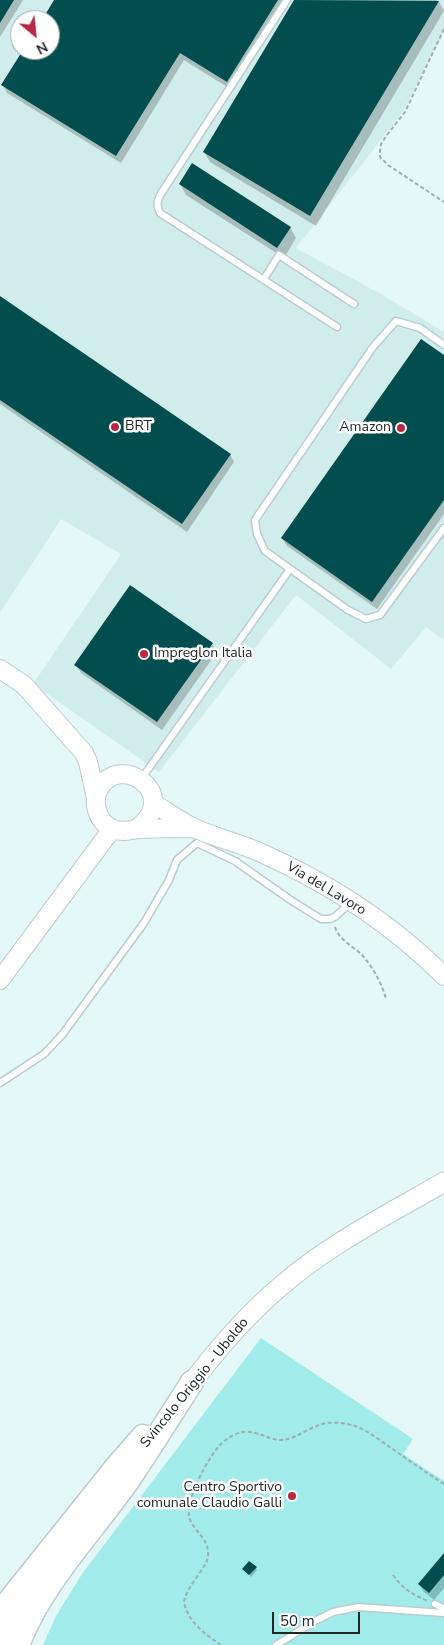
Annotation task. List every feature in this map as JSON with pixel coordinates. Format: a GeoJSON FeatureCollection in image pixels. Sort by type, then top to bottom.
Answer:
{"type":"FeatureCollection","features":[{"type":"Feature","properties":{"kind":"highway"},"geometry":{"type":"LineString","coordinates":[[0,1612],[116,1467],[192,1382]]}},
{"type":"Feature","properties":{"kind":"highway"},"geometry":{"type":"LineString","coordinates":[[18,1645],[27,1623],[55,1576],[128,1481],[192,1382]]}},
{"type":"Feature","properties":{"kind":"main road","name":"Svincolo Origgio - Uboldo"},"geometry":{"type":"LineString","coordinates":[[0,1640],[29,1595],[192,1382],[226,1339],[255,1309],[308,1264],[356,1233],[444,1182]]}},
{"type":"Feature","properties":{"kind":"street"},"geometry":{"type":"LineString","coordinates":[[0,669],[24,685],[84,754],[88,762],[98,814],[103,823],[112,829],[0,980]]}},
{"type":"Feature","properties":{"kind":"street"},"geometry":{"type":"LineString","coordinates":[[88,762],[113,777]]}},
{"type":"Feature","properties":{"kind":"street"},"geometry":{"type":"LineString","coordinates":[[96,798],[98,790],[104,782],[113,777],[121,774],[132,775],[141,779],[152,793],[153,803],[151,814],[136,829]]}},
{"type":"Feature","properties":{"kind":"street","name":"Via del Lavoro"},"geometry":{"type":"LineString","coordinates":[[153,803],[196,833]]}},
{"type":"Feature","properties":{"kind":"street","name":"Via del Lavoro"},"geometry":{"type":"LineString","coordinates":[[112,829],[125,832],[136,829],[196,833],[257,851],[304,873],[351,902],[391,929],[444,976]]}},
{"type":"Feature","properties":{"kind":"lane"},"geometry":{"type":"LineString","coordinates":[[287,0],[162,192],[157,207],[160,213],[337,326]]}},
{"type":"Feature","properties":{"kind":"lane"},"geometry":{"type":"LineString","coordinates":[[264,279],[279,256],[354,304]]}},
{"type":"Feature","properties":{"kind":"lane"},"geometry":{"type":"LineString","coordinates":[[444,345],[420,328],[396,321],[373,347],[255,520],[257,534],[265,551],[348,610],[366,618],[380,615],[444,528]]}},
{"type":"Feature","properties":{"kind":"lane"},"geometry":{"type":"LineString","coordinates":[[141,779],[290,569]]}},
{"type":"Feature","properties":{"kind":"lane"},"geometry":{"type":"LineString","coordinates":[[0,1083],[44,1054],[62,1035],[144,923],[169,880],[177,860],[196,833],[321,919],[330,919],[336,916],[351,902]]}},
{"type":"Feature","properties":{"kind":"lane"},"geometry":{"type":"LineString","coordinates":[[435,1604],[444,1609]]}},
{"type":"Feature","properties":{"kind":"lane"},"geometry":{"type":"LineString","coordinates":[[276,1645],[333,1612],[358,1607],[444,1613]]}},
{"type":"Feature","properties":{"kind":"path"},"geometry":{"type":"LineString","coordinates":[[444,29],[405,112],[381,144],[380,157],[388,165],[444,202]]}},
{"type":"Feature","properties":{"kind":"path"},"geometry":{"type":"LineString","coordinates":[[336,916],[334,924],[338,934],[369,964],[382,987],[386,1000]]}},
{"type":"Feature","properties":{"kind":"path"},"geometry":{"type":"LineString","coordinates":[[221,1645],[191,1618],[184,1602],[190,1587],[206,1564],[208,1556],[205,1539],[190,1518],[189,1502],[212,1455],[228,1438],[242,1432],[250,1432],[284,1440],[326,1423],[340,1422],[358,1427],[444,1484]]}},
{"type":"Feature","properties":{"kind":"path"},"geometry":{"type":"LineString","coordinates":[[393,1575],[402,1587],[413,1595],[435,1604]]}},
{"type":"Feature","properties":{"kind":"shaded area"},"geometry":{"type":"Polygon","coordinates":[[[0,0],[444,0],[444,31],[403,112],[296,248],[381,294],[444,332],[444,640],[426,627],[391,669],[296,595],[159,772],[33,684],[121,554],[61,519],[0,613],[0,0]]]}},
{"type":"Feature","properties":{"kind":"shaded area","name":"Centro Sportivo comunale Claudio Galli"},"geometry":{"type":"Polygon","coordinates":[[[261,1338],[413,1439],[403,1454],[444,1481],[444,1645],[43,1645],[56,1616],[82,1574],[261,1338]]]}},
{"type":"Feature","properties":{"kind":"building"},"geometry":{"type":"Polygon","coordinates":[[[0,0],[14,0],[0,23],[0,0]]]}},
{"type":"Feature","properties":{"kind":"building"},"geometry":{"type":"Polygon","coordinates":[[[54,0],[278,0],[227,82],[180,53],[116,156],[1,85],[17,60],[60,60],[60,10],[48,10],[54,0]]]}},
{"type":"Feature","properties":{"kind":"building"},"geometry":{"type":"Polygon","coordinates":[[[294,0],[439,1],[310,216],[203,152],[294,0]]]}},
{"type":"Feature","properties":{"kind":"building"},"geometry":{"type":"Polygon","coordinates":[[[192,163],[291,227],[277,248],[179,184],[192,163]]]}},
{"type":"Feature","properties":{"kind":"building","name":"BRT"},"geometry":{"type":"Polygon","coordinates":[[[0,296],[231,454],[182,524],[0,400],[0,296]]]}},
{"type":"Feature","properties":{"kind":"building","name":"Amazon"},"geometry":{"type":"Polygon","coordinates":[[[421,339],[444,355],[444,500],[372,602],[281,538],[421,339]]]}},
{"type":"Feature","properties":{"kind":"building","name":"Impreglon Italia"},"geometry":{"type":"Polygon","coordinates":[[[130,585],[213,643],[157,722],[74,665],[130,585]]]}},
{"type":"Feature","properties":{"kind":"building"},"geometry":{"type":"Polygon","coordinates":[[[444,1553],[444,1575],[429,1593],[418,1584],[444,1553]]]}},
{"type":"Feature","properties":{"kind":"building"},"geometry":{"type":"Polygon","coordinates":[[[249,1561],[257,1567],[249,1575],[242,1569],[249,1561]]]}},
{"type":"Feature","properties":{"kind":"place","name":"BRT"},"geometry":{"type":"Point","coordinates":[115,427]}},
{"type":"Feature","properties":{"kind":"place","name":"Amazon"},"geometry":{"type":"Point","coordinates":[401,428]}},
{"type":"Feature","properties":{"kind":"place","name":"Impreglon Italia"},"geometry":{"type":"Point","coordinates":[144,654]}},
{"type":"Feature","properties":{"kind":"place","name":"Centro Sportivo comunale Claudio Galli"},"geometry":{"type":"Point","coordinates":[292,1496]}}]}
